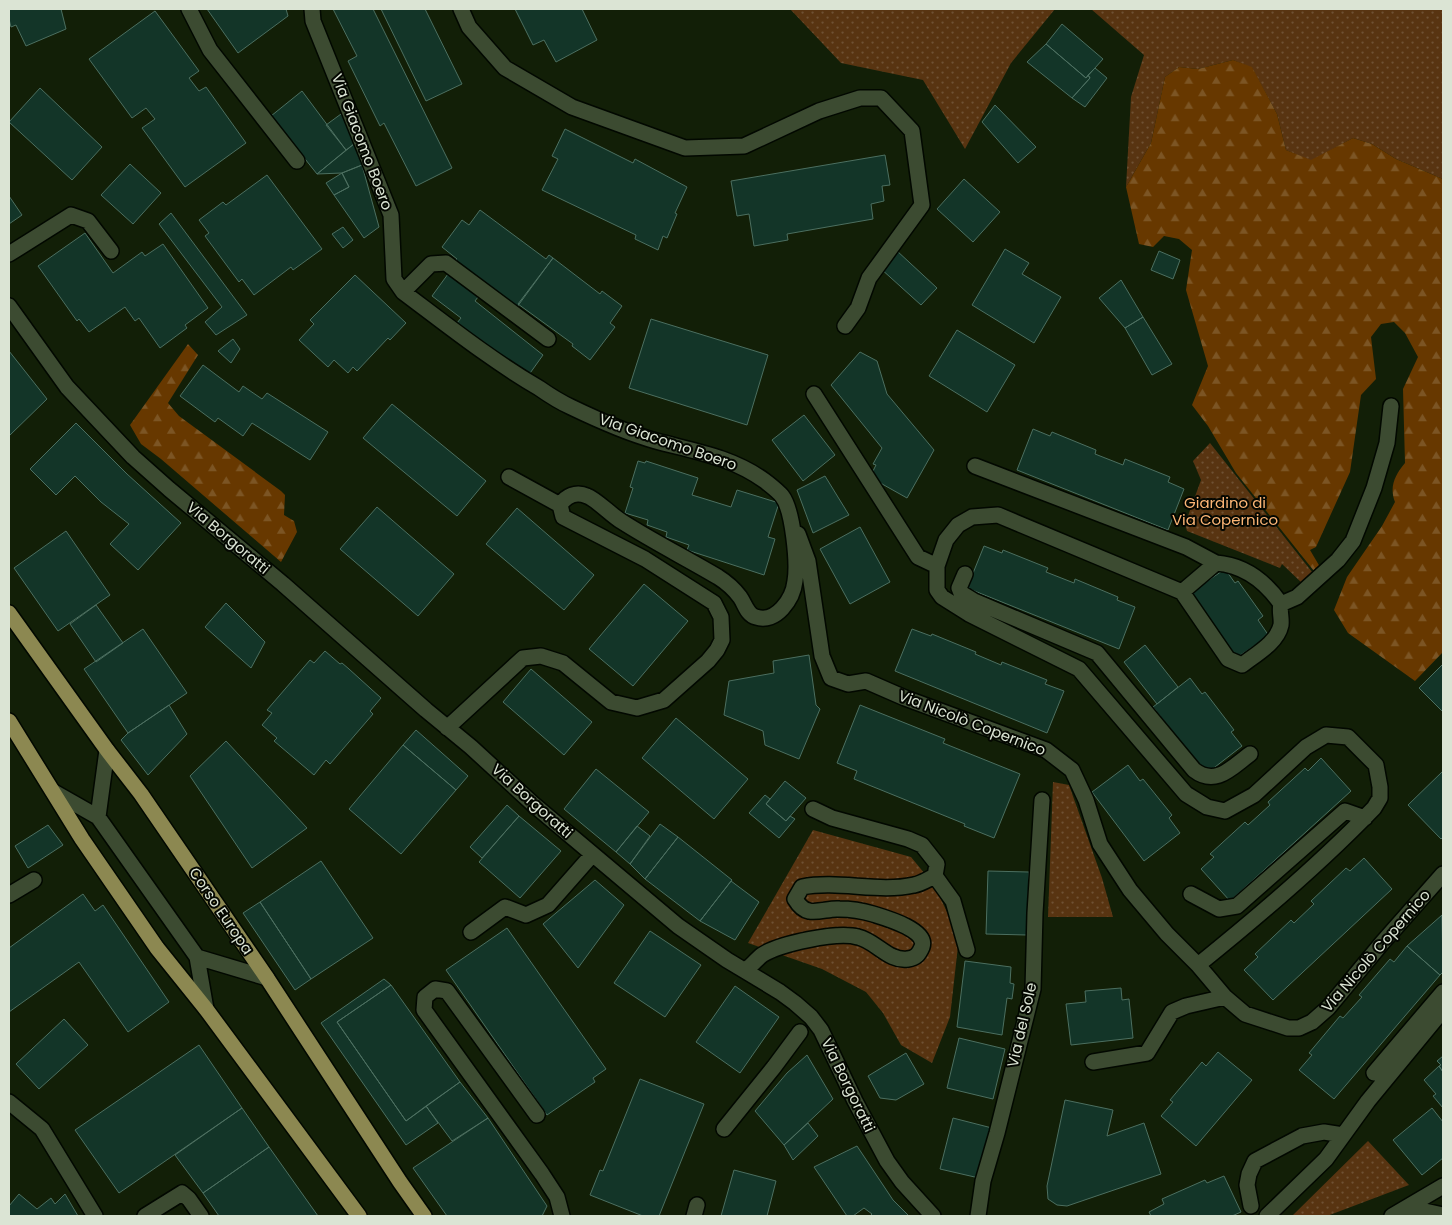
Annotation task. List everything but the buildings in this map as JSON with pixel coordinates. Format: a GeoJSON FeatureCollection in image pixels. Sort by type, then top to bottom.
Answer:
{"type":"FeatureCollection","features":[{"type":"Feature","properties":{"kind":"main road","name":"Corso Europa"},"geometry":{"type":"LineString","coordinates":[[9,613],[107,750],[141,794],[267,978],[424,1216]]}},
{"type":"Feature","properties":{"kind":"main road"},"geometry":{"type":"LineString","coordinates":[[9,723],[82,839],[146,932],[206,1009],[359,1216]]}},
{"type":"Feature","properties":{"kind":"street"},"geometry":{"type":"LineString","coordinates":[[189,9],[210,50],[297,161]]}},
{"type":"Feature","properties":{"kind":"street","name":"Via Giacomo Boero"},"geometry":{"type":"LineString","coordinates":[[312,9],[313,21],[391,215],[394,279],[403,292],[515,374],[570,407],[654,440],[720,457],[750,471],[765,481],[783,496],[791,517],[796,566],[795,582],[787,603],[776,614],[766,619],[750,615],[740,597],[726,582],[643,535],[613,516],[588,496],[576,494],[565,498],[560,505]]}},
{"type":"Feature","properties":{"kind":"street"},"geometry":{"type":"LineString","coordinates":[[461,9],[469,27],[505,68],[572,107],[685,148],[744,146],[819,111],[860,98],[881,98],[912,131],[922,205],[868,278],[858,308],[844,326]]}},
{"type":"Feature","properties":{"kind":"street"},"geometry":{"type":"LineString","coordinates":[[9,254],[70,215],[88,221],[111,251]]}},
{"type":"Feature","properties":{"kind":"street"},"geometry":{"type":"LineString","coordinates":[[403,292],[431,264],[446,263],[548,339]]}},
{"type":"Feature","properties":{"kind":"street","name":"Via Borgoratti"},"geometry":{"type":"LineString","coordinates":[[9,306],[67,387],[133,457],[283,584],[448,728],[476,742],[533,804],[592,855],[678,926],[795,1003],[811,1017],[821,1030],[855,1101],[887,1161],[902,1182],[933,1216]]}},
{"type":"Feature","properties":{"kind":"street"},"geometry":{"type":"LineString","coordinates":[[814,394],[918,557],[936,566]]}},
{"type":"Feature","properties":{"kind":"street"},"geometry":{"type":"LineString","coordinates":[[1281,604],[1304,590],[1338,560],[1353,541],[1374,488],[1387,443],[1391,406]]}},
{"type":"Feature","properties":{"kind":"street"},"geometry":{"type":"LineString","coordinates":[[975,466],[1186,547],[1216,563],[1230,564],[1246,571],[1272,591],[1281,604],[1281,624],[1273,641],[1242,665],[1228,659],[1182,592],[998,515],[972,517],[958,526],[946,540],[936,566],[937,590],[942,598],[1097,653],[1194,770],[1201,775],[1208,778],[1220,776],[1250,754]]}},
{"type":"Feature","properties":{"kind":"street"},"geometry":{"type":"LineString","coordinates":[[448,728],[523,658],[541,656],[562,663],[610,702],[637,708],[664,700],[708,661],[722,640],[721,617],[714,603],[645,559],[563,517],[560,505],[509,477]]}},
{"type":"Feature","properties":{"kind":"street","name":"Via Nicolò Copernico"},"geometry":{"type":"LineString","coordinates":[[791,517],[808,561],[822,656],[831,678],[848,684],[866,681],[905,698],[1046,750],[1072,770],[1086,800],[1100,844],[1130,890],[1167,934],[1198,965],[1225,997],[1245,1014],[1288,1028],[1299,1028],[1312,1022],[1328,1008],[1443,874]]}},
{"type":"Feature","properties":{"kind":"street"},"geometry":{"type":"LineString","coordinates":[[1182,592],[1216,563]]}},
{"type":"Feature","properties":{"kind":"street"},"geometry":{"type":"LineString","coordinates":[[966,574],[959,588],[972,608],[1079,670],[1186,794],[1207,807],[1226,811],[1254,795],[1306,747],[1326,736],[1348,737],[1376,765],[1380,798],[1374,808],[1254,920],[1198,965]]}},
{"type":"Feature","properties":{"kind":"street"},"geometry":{"type":"LineString","coordinates":[[98,817],[107,750]]}},
{"type":"Feature","properties":{"kind":"street"},"geometry":{"type":"LineString","coordinates":[[54,792],[98,817],[197,957],[206,1009]]}},
{"type":"Feature","properties":{"kind":"street","name":"Via del Sole"},"geometry":{"type":"LineString","coordinates":[[978,1216],[983,1181],[1033,989],[1035,913],[1042,800]]}},
{"type":"Feature","properties":{"kind":"street"},"geometry":{"type":"LineString","coordinates":[[813,809],[832,818],[908,839],[922,845],[936,864],[935,876],[953,902],[968,950]]}},
{"type":"Feature","properties":{"kind":"street"},"geometry":{"type":"LineString","coordinates":[[1191,894],[1219,909],[1237,906],[1345,811],[1365,818]]}},
{"type":"Feature","properties":{"kind":"street"},"geometry":{"type":"LineString","coordinates":[[471,932],[505,907],[526,915],[548,905],[592,855]]}},
{"type":"Feature","properties":{"kind":"street"},"geometry":{"type":"LineString","coordinates":[[745,971],[762,956],[775,949],[811,939],[835,935],[857,936],[874,944],[890,956],[910,959],[919,954],[923,944],[921,937],[916,931],[872,914],[839,909],[809,911],[800,906],[795,899],[802,887],[814,885],[834,884],[875,888],[914,885],[935,876]]}},
{"type":"Feature","properties":{"kind":"street"},"geometry":{"type":"LineString","coordinates":[[9,895],[34,880]]}},
{"type":"Feature","properties":{"kind":"street"},"geometry":{"type":"LineString","coordinates":[[197,957],[267,978]]}},
{"type":"Feature","properties":{"kind":"street"},"geometry":{"type":"LineString","coordinates":[[537,1115],[447,991],[435,990],[426,997],[424,1010],[542,1174],[557,1197],[562,1216]]}},
{"type":"Feature","properties":{"kind":"street"},"geometry":{"type":"LineString","coordinates":[[1374,1073],[1443,992]]}},
{"type":"Feature","properties":{"kind":"street"},"geometry":{"type":"LineString","coordinates":[[1093,1062],[1147,1053],[1172,1012],[1186,1006],[1225,997]]}},
{"type":"Feature","properties":{"kind":"street"},"geometry":{"type":"LineString","coordinates":[[1267,1216],[1326,1159],[1368,1101],[1443,1010]]}},
{"type":"Feature","properties":{"kind":"street"},"geometry":{"type":"LineString","coordinates":[[724,1129],[800,1032]]}},
{"type":"Feature","properties":{"kind":"street"},"geometry":{"type":"LineString","coordinates":[[9,1102],[42,1129],[95,1216]]}},
{"type":"Feature","properties":{"kind":"street"},"geometry":{"type":"LineString","coordinates":[[1251,1206],[1248,1185],[1249,1174],[1255,1161],[1302,1136],[1324,1132],[1343,1135]]}},
{"type":"Feature","properties":{"kind":"street"},"geometry":{"type":"LineString","coordinates":[[1397,1214],[1443,1186]]}},
{"type":"Feature","properties":{"kind":"street"},"geometry":{"type":"LineString","coordinates":[[144,1216],[182,1193],[201,1216]]}},
{"type":"Feature","properties":{"kind":"street"},"geometry":{"type":"LineString","coordinates":[[1397,1214],[1441,1212]]}},
{"type":"Feature","properties":{"kind":"green space"},"geometry":{"type":"Polygon","coordinates":[[[790,9],[1055,9],[1011,63],[965,149],[923,80],[841,63],[790,9]]]}},
{"type":"Feature","properties":{"kind":"green space"},"geometry":{"type":"Polygon","coordinates":[[[1091,9],[1443,9],[1443,179],[1396,159],[1372,144],[1353,138],[1311,161],[1286,150],[1277,114],[1252,68],[1233,60],[1198,69],[1179,67],[1165,77],[1151,143],[1126,187],[1131,97],[1144,55],[1091,9]]]}},
{"type":"Feature","properties":{"kind":"green space"},"geometry":{"type":"Polygon","coordinates":[[[1233,60],[1252,67],[1277,114],[1286,150],[1311,160],[1353,138],[1372,144],[1396,159],[1443,179],[1443,652],[1415,681],[1348,633],[1334,610],[1347,577],[1382,526],[1395,502],[1393,497],[1394,481],[1405,463],[1403,389],[1418,357],[1405,333],[1394,322],[1381,324],[1371,337],[1376,379],[1361,395],[1350,472],[1316,547],[1310,550],[1320,567],[1314,571],[1236,473],[1208,426],[1192,405],[1208,366],[1186,290],[1192,250],[1179,239],[1164,236],[1153,247],[1139,244],[1126,187],[1151,143],[1165,77],[1179,67],[1198,69],[1233,60]]]}},
{"type":"Feature","properties":{"kind":"green space"},"geometry":{"type":"Polygon","coordinates":[[[188,344],[198,355],[168,403],[179,416],[285,495],[284,515],[294,521],[297,532],[281,562],[141,444],[130,425],[188,344]]]}},
{"type":"Feature","properties":{"kind":"green space","name":"Giardino di Via Copernico"},"geometry":{"type":"Polygon","coordinates":[[[1210,443],[1316,577],[1303,584],[1282,564],[1280,568],[1187,531],[1185,524],[1201,480],[1193,461],[1210,443]]]}},
{"type":"Feature","properties":{"kind":"green space"},"geometry":{"type":"Polygon","coordinates":[[[1053,782],[1069,785],[1102,878],[1113,917],[1048,917],[1053,782]]]}},
{"type":"Feature","properties":{"kind":"green space"},"geometry":{"type":"Polygon","coordinates":[[[813,830],[911,857],[934,885],[948,914],[958,946],[950,1017],[932,1063],[901,1045],[883,1013],[866,992],[822,969],[748,943],[813,830]]]}},
{"type":"Feature","properties":{"kind":"green space"},"geometry":{"type":"Polygon","coordinates":[[[1368,1141],[1409,1185],[1327,1216],[1292,1216],[1368,1141]]]}}]}
